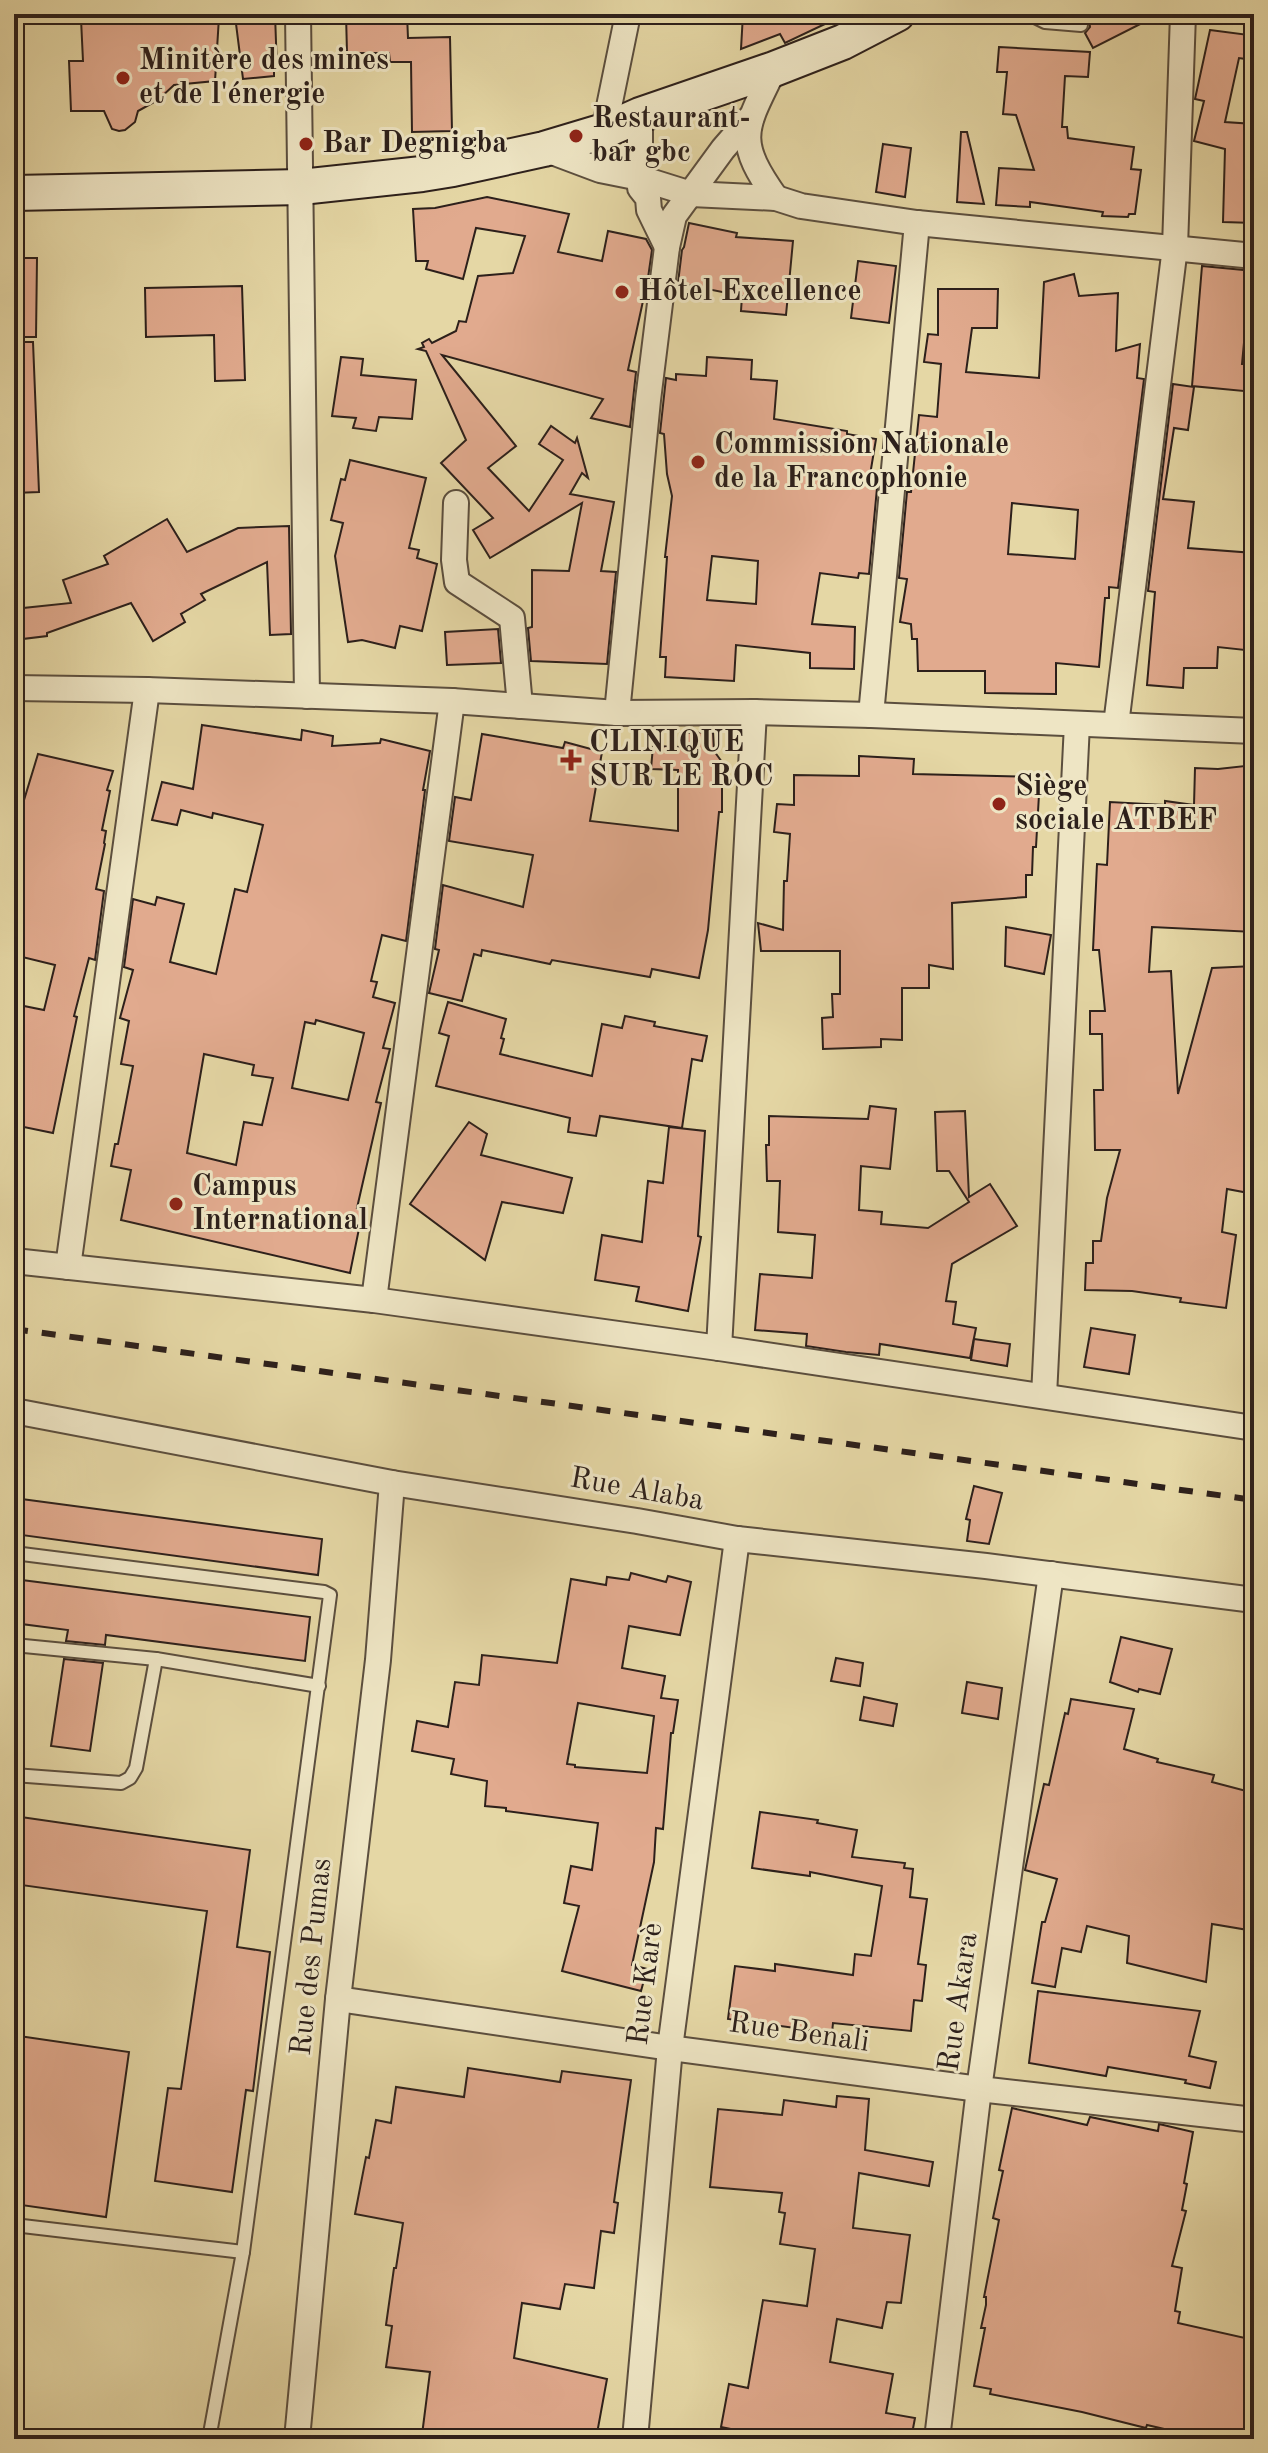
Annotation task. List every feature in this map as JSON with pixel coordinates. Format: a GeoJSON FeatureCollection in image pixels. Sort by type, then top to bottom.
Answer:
{"type":"FeatureCollection","features":[{"type":"Feature","properties":{"kind":"main road"},"geometry":{"type":"LineString","coordinates":[[14,193],[301,187],[422,174],[544,149],[604,131],[640,115],[843,42],[897,14]]}},
{"type":"Feature","properties":{"kind":"street"},"geometry":{"type":"LineString","coordinates":[[298,14],[307,696]]}},
{"type":"Feature","properties":{"kind":"street"},"geometry":{"type":"LineString","coordinates":[[604,131],[628,14]]}},
{"type":"Feature","properties":{"kind":"street"},"geometry":{"type":"LineString","coordinates":[[1116,725],[1175,247],[1183,14]]}},
{"type":"Feature","properties":{"kind":"street"},"geometry":{"type":"LineString","coordinates":[[617,713],[648,400],[667,247],[674,216],[749,119],[774,69]]}},
{"type":"Feature","properties":{"kind":"street"},"geometry":{"type":"LineString","coordinates":[[640,115],[640,188],[648,198],[649,210],[667,247]]}},
{"type":"Feature","properties":{"kind":"street"},"geometry":{"type":"LineString","coordinates":[[749,119],[750,152],[756,169],[776,198]]}},
{"type":"Feature","properties":{"kind":"street"},"geometry":{"type":"LineString","coordinates":[[544,149],[600,170],[640,178],[691,194],[776,198],[801,206],[917,223],[1254,256]]}},
{"type":"Feature","properties":{"kind":"street"},"geometry":{"type":"LineString","coordinates":[[871,715],[917,223]]}},
{"type":"Feature","properties":{"kind":"street"},"geometry":{"type":"LineString","coordinates":[[456,503],[454,560],[457,582],[512,618],[520,706]]}},
{"type":"Feature","properties":{"kind":"street"},"geometry":{"type":"LineString","coordinates":[[14,688],[452,701],[617,713],[871,715],[1254,731]]}},
{"type":"Feature","properties":{"kind":"street"},"geometry":{"type":"LineString","coordinates":[[68,1267],[147,690]]}},
{"type":"Feature","properties":{"kind":"street"},"geometry":{"type":"LineString","coordinates":[[374,1300],[452,701]]}},
{"type":"Feature","properties":{"kind":"street"},"geometry":{"type":"LineString","coordinates":[[719,1348],[754,712]]}},
{"type":"Feature","properties":{"kind":"street"},"geometry":{"type":"LineString","coordinates":[[1044,1396],[1077,724]]}},
{"type":"Feature","properties":{"kind":"street"},"geometry":{"type":"LineString","coordinates":[[14,1261],[374,1300],[1044,1396],[1253,1420]]}},
{"type":"Feature","properties":{"kind":"street","name":"Rue Alaba"},"geometry":{"type":"LineString","coordinates":[[14,1411],[392,1483],[737,1539],[1254,1600]]}},
{"type":"Feature","properties":{"kind":"street","name":"Rue des Pumas"},"geometry":{"type":"LineString","coordinates":[[297,2439],[338,1999],[378,1660],[392,1483]]}},
{"type":"Feature","properties":{"kind":"street","name":"Rue Karè"},"geometry":{"type":"LineString","coordinates":[[635,2439],[670,2048],[737,1539]]}},
{"type":"Feature","properties":{"kind":"street","name":"Rue Akara"},"geometry":{"type":"LineString","coordinates":[[937,2439],[979,2089],[1051,1574]]}},
{"type":"Feature","properties":{"kind":"street","name":"Rue Benali"},"geometry":{"type":"LineString","coordinates":[[338,1999],[979,2089],[1254,2120]]}},
{"type":"Feature","properties":{"kind":"lane"},"geometry":{"type":"LineString","coordinates":[[1029,14],[1045,22],[1081,25]]}},
{"type":"Feature","properties":{"kind":"lane"},"geometry":{"type":"LineString","coordinates":[[14,1553],[330,1595],[243,2252],[209,2439]]}},
{"type":"Feature","properties":{"kind":"lane"},"geometry":{"type":"LineString","coordinates":[[14,1645],[156,1659],[319,1686]]}},
{"type":"Feature","properties":{"kind":"lane"},"geometry":{"type":"LineString","coordinates":[[14,1775],[121,1783],[130,1778],[136,1768],[156,1659]]}},
{"type":"Feature","properties":{"kind":"lane"},"geometry":{"type":"LineString","coordinates":[[14,2225],[243,2252]]}},
{"type":"Feature","properties":{"kind":"building"},"geometry":{"type":"Polygon","coordinates":[[[95,14],[136,14],[136,20],[219,17],[215,81],[174,85],[158,100],[138,111],[135,122],[125,130],[112,129],[104,111],[71,111],[69,61],[83,61],[81,19],[95,19],[95,14]]]}},
{"type":"Feature","properties":{"kind":"building"},"geometry":{"type":"Polygon","coordinates":[[[275,14],[277,70],[274,70],[274,76],[243,79],[235,16],[275,14]]]}},
{"type":"Feature","properties":{"kind":"building"},"geometry":{"type":"Polygon","coordinates":[[[346,14],[407,14],[408,38],[450,37],[452,131],[412,132],[411,62],[390,62],[389,53],[347,53],[346,14]]]}},
{"type":"Feature","properties":{"kind":"building"},"geometry":{"type":"Polygon","coordinates":[[[743,14],[846,14],[785,43],[780,34],[741,49],[743,14]]]}},
{"type":"Feature","properties":{"kind":"building"},"geometry":{"type":"Polygon","coordinates":[[[1075,14],[1160,14],[1093,48],[1085,33],[1090,27],[1089,20],[1075,14]]]}},
{"type":"Feature","properties":{"kind":"building"},"geometry":{"type":"Polygon","coordinates":[[[1210,30],[1249,35],[1246,59],[1239,58],[1225,122],[1254,124],[1254,223],[1223,222],[1225,149],[1194,141],[1204,101],[1195,99],[1210,30]]]}},
{"type":"Feature","properties":{"kind":"building"},"geometry":{"type":"Polygon","coordinates":[[[999,47],[1090,52],[1088,77],[1065,76],[1062,127],[1067,127],[1068,138],[1134,147],[1131,169],[1141,170],[1135,214],[1128,217],[1102,216],[1103,212],[1030,202],[1030,207],[996,205],[999,168],[1034,170],[1016,115],[1003,114],[1007,72],[997,72],[999,47]]]}},
{"type":"Feature","properties":{"kind":"building"},"geometry":{"type":"Polygon","coordinates":[[[961,132],[967,132],[984,204],[957,202],[961,132]]]}},
{"type":"Feature","properties":{"kind":"building"},"geometry":{"type":"Polygon","coordinates":[[[883,144],[911,148],[905,197],[876,192],[883,144]]]}},
{"type":"Feature","properties":{"kind":"building"},"geometry":{"type":"Polygon","coordinates":[[[487,197],[569,214],[558,252],[602,261],[608,231],[646,239],[652,250],[628,370],[636,372],[630,427],[591,418],[603,399],[442,355],[516,446],[488,468],[529,511],[563,460],[539,444],[551,426],[575,443],[577,438],[588,478],[582,473],[570,494],[614,502],[601,571],[616,572],[607,664],[531,661],[528,628],[532,627],[532,570],[569,571],[582,503],[490,558],[473,530],[493,518],[441,463],[466,440],[426,351],[418,349],[424,347],[422,343],[429,339],[432,343],[456,331],[459,321],[466,322],[478,276],[513,273],[525,236],[476,228],[463,279],[426,269],[428,261],[416,261],[413,209],[435,208],[487,197]]]}},
{"type":"Feature","properties":{"kind":"building"},"geometry":{"type":"Polygon","coordinates":[[[689,223],[737,233],[736,237],[793,241],[786,315],[741,311],[742,296],[678,283],[689,223]]]}},
{"type":"Feature","properties":{"kind":"building"},"geometry":{"type":"Polygon","coordinates":[[[14,258],[37,258],[36,337],[14,337],[14,258]]]}},
{"type":"Feature","properties":{"kind":"building"},"geometry":{"type":"Polygon","coordinates":[[[858,261],[896,266],[889,323],[851,318],[858,261]]]}},
{"type":"Feature","properties":{"kind":"building"},"geometry":{"type":"Polygon","coordinates":[[[1202,266],[1254,271],[1254,311],[1247,311],[1242,364],[1254,364],[1254,392],[1192,386],[1202,266]]]}},
{"type":"Feature","properties":{"kind":"building"},"geometry":{"type":"Polygon","coordinates":[[[1074,274],[1079,296],[1118,293],[1116,351],[1140,344],[1137,378],[1144,379],[1118,588],[1109,587],[1109,598],[1105,598],[1099,667],[1056,663],[1056,694],[985,693],[985,671],[918,671],[917,639],[912,639],[911,624],[900,622],[907,579],[899,578],[907,492],[911,492],[919,415],[937,417],[941,364],[924,362],[928,334],[938,335],[938,289],[998,289],[997,328],[972,328],[966,372],[1039,378],[1044,282],[1074,274]],[[1012,503],[1008,554],[1075,559],[1078,510],[1012,503]]]}},
{"type":"Feature","properties":{"kind":"building"},"geometry":{"type":"Polygon","coordinates":[[[242,286],[245,380],[215,381],[214,335],[146,337],[145,288],[242,286]]]}},
{"type":"Feature","properties":{"kind":"building"},"geometry":{"type":"Polygon","coordinates":[[[14,342],[33,342],[39,492],[14,493],[14,342]]]}},
{"type":"Feature","properties":{"kind":"building"},"geometry":{"type":"Polygon","coordinates":[[[341,357],[363,359],[361,375],[416,380],[412,419],[379,417],[376,431],[353,428],[356,418],[332,416],[341,357]]]}},
{"type":"Feature","properties":{"kind":"building"},"geometry":{"type":"Polygon","coordinates":[[[707,357],[752,360],[751,379],[777,381],[774,419],[876,439],[868,487],[877,488],[869,574],[859,573],[858,578],[820,573],[812,624],[855,627],[854,669],[810,668],[810,653],[736,645],[734,681],[665,677],[666,657],[660,657],[665,557],[672,496],[664,434],[660,433],[666,378],[676,380],[676,374],[706,376],[707,357]],[[712,556],[707,600],[756,604],[758,561],[712,556]]]}},
{"type":"Feature","properties":{"kind":"building"},"geometry":{"type":"Polygon","coordinates":[[[1173,384],[1194,387],[1188,430],[1174,428],[1163,499],[1194,502],[1188,548],[1254,553],[1254,651],[1218,647],[1217,668],[1184,668],[1183,688],[1147,685],[1155,592],[1148,591],[1173,384]]]}},
{"type":"Feature","properties":{"kind":"building"},"geometry":{"type":"Polygon","coordinates":[[[350,460],[426,478],[409,548],[419,550],[417,558],[437,564],[422,631],[400,626],[395,648],[362,640],[348,642],[335,556],[343,523],[331,520],[341,479],[345,480],[350,460]]]}},
{"type":"Feature","properties":{"kind":"building"},"geometry":{"type":"Polygon","coordinates":[[[167,519],[187,552],[238,528],[289,526],[291,634],[270,635],[267,562],[201,594],[205,600],[181,614],[185,622],[153,641],[131,603],[47,633],[47,636],[14,640],[14,609],[71,603],[63,580],[108,564],[104,556],[167,519]]]}},
{"type":"Feature","properties":{"kind":"building"},"geometry":{"type":"Polygon","coordinates":[[[498,629],[501,663],[447,665],[445,632],[498,629]]]}},
{"type":"Feature","properties":{"kind":"building"},"geometry":{"type":"Polygon","coordinates":[[[202,725],[301,740],[302,730],[333,736],[332,746],[380,743],[381,739],[430,751],[406,941],[382,935],[371,981],[377,982],[373,997],[395,1003],[383,1048],[390,1049],[376,1102],[381,1103],[357,1208],[363,1209],[350,1273],[121,1220],[131,1170],[111,1166],[133,1066],[121,1064],[129,1021],[120,1018],[133,970],[124,967],[133,899],[155,905],[157,897],[184,904],[170,962],[216,974],[235,889],[247,892],[263,825],[213,813],[212,818],[181,810],[177,825],[152,820],[162,782],[193,789],[202,725]],[[316,1020],[315,1024],[305,1022],[292,1088],[348,1100],[364,1033],[316,1020]],[[204,1054],[187,1153],[236,1165],[244,1122],[262,1125],[273,1078],[252,1075],[254,1065],[204,1054]]]}},
{"type":"Feature","properties":{"kind":"building"},"geometry":{"type":"Polygon","coordinates":[[[713,732],[714,751],[722,762],[722,812],[719,812],[708,930],[699,978],[652,969],[650,977],[552,960],[550,964],[482,950],[481,956],[474,954],[462,1001],[429,993],[439,950],[435,949],[443,885],[523,907],[533,855],[449,841],[455,797],[471,800],[482,734],[563,748],[565,742],[602,752],[590,821],[678,831],[678,770],[651,769],[653,746],[683,747],[681,733],[713,732]]]}},
{"type":"Feature","properties":{"kind":"building"},"geometry":{"type":"Polygon","coordinates":[[[38,754],[113,771],[107,790],[110,791],[102,830],[106,831],[105,844],[96,889],[104,891],[95,960],[89,958],[74,1016],[77,1017],[53,1133],[14,1125],[14,1004],[44,1010],[55,965],[14,955],[14,833],[38,754]]]}},
{"type":"Feature","properties":{"kind":"building"},"geometry":{"type":"Polygon","coordinates":[[[859,756],[914,759],[913,774],[1040,777],[1036,847],[1033,847],[1032,875],[1026,875],[1026,897],[952,903],[953,969],[929,965],[929,988],[902,988],[902,1040],[881,1039],[881,1047],[823,1049],[822,1018],[833,1017],[832,994],[840,994],[840,951],[761,951],[758,923],[783,930],[784,881],[787,881],[790,834],[774,832],[777,804],[794,805],[794,775],[859,776],[859,756]]]}},
{"type":"Feature","properties":{"kind":"building"},"geometry":{"type":"Polygon","coordinates":[[[1254,765],[1254,932],[1152,927],[1149,972],[1171,971],[1178,1094],[1212,968],[1254,966],[1254,1194],[1227,1189],[1222,1232],[1236,1235],[1226,1308],[1132,1291],[1085,1290],[1086,1263],[1093,1263],[1093,1241],[1101,1241],[1107,1198],[1120,1150],[1095,1150],[1094,1090],[1103,1090],[1102,1034],[1090,1034],[1090,1011],[1105,1011],[1099,950],[1093,950],[1097,864],[1107,865],[1110,802],[1165,805],[1165,801],[1194,805],[1195,768],[1254,765]]]}},
{"type":"Feature","properties":{"kind":"building"},"geometry":{"type":"Polygon","coordinates":[[[1006,927],[1051,935],[1044,974],[1005,966],[1006,927]]]}},
{"type":"Feature","properties":{"kind":"building"},"geometry":{"type":"Polygon","coordinates":[[[448,1002],[506,1019],[500,1054],[592,1076],[602,1024],[622,1028],[625,1016],[655,1022],[654,1026],[707,1036],[702,1061],[692,1059],[682,1128],[600,1116],[596,1136],[568,1132],[570,1118],[436,1086],[449,1036],[439,1033],[448,1002]]]}},
{"type":"Feature","properties":{"kind":"building"},"geometry":{"type":"Polygon","coordinates":[[[870,1106],[896,1109],[890,1169],[861,1166],[859,1210],[882,1212],[881,1224],[928,1228],[969,1202],[949,1171],[937,1171],[935,1112],[965,1111],[969,1197],[990,1184],[1017,1226],[952,1264],[946,1301],[956,1302],[953,1324],[976,1328],[970,1358],[880,1344],[879,1355],[846,1352],[806,1346],[807,1334],[755,1330],[760,1274],[812,1278],[815,1235],[778,1232],[780,1181],[767,1181],[769,1116],[868,1119],[870,1106]]]}},
{"type":"Feature","properties":{"kind":"building"},"geometry":{"type":"Polygon","coordinates":[[[469,1122],[487,1134],[481,1155],[572,1178],[563,1213],[502,1202],[485,1260],[410,1204],[469,1122]]]}},
{"type":"Feature","properties":{"kind":"building"},"geometry":{"type":"Polygon","coordinates":[[[669,1127],[705,1131],[698,1236],[701,1237],[688,1311],[636,1301],[639,1287],[595,1280],[602,1235],[642,1242],[648,1181],[663,1183],[669,1127]]]}},
{"type":"Feature","properties":{"kind":"building"},"geometry":{"type":"Polygon","coordinates":[[[1091,1328],[1135,1335],[1129,1374],[1084,1367],[1091,1328]]]}},
{"type":"Feature","properties":{"kind":"building"},"geometry":{"type":"Polygon","coordinates":[[[974,1339],[1010,1344],[1007,1366],[971,1360],[974,1339]]]}},
{"type":"Feature","properties":{"kind":"building"},"geometry":{"type":"Polygon","coordinates":[[[974,1486],[1002,1493],[989,1544],[967,1541],[970,1520],[966,1519],[974,1486]]]}},
{"type":"Feature","properties":{"kind":"building"},"geometry":{"type":"Polygon","coordinates":[[[14,1498],[322,1539],[318,1575],[14,1534],[14,1498]]]}},
{"type":"Feature","properties":{"kind":"building"},"geometry":{"type":"Polygon","coordinates":[[[631,1573],[666,1582],[668,1576],[691,1582],[680,1635],[629,1626],[622,1668],[665,1676],[661,1698],[678,1700],[671,1733],[663,1829],[656,1828],[654,1862],[632,1965],[647,1969],[641,1991],[562,1971],[579,1906],[564,1903],[571,1866],[592,1870],[598,1823],[485,1806],[487,1781],[451,1774],[454,1759],[412,1751],[417,1721],[448,1727],[455,1682],[479,1685],[482,1655],[557,1663],[571,1579],[606,1585],[607,1577],[629,1580],[631,1573]],[[578,1703],[567,1764],[647,1773],[654,1716],[578,1703]]]}},
{"type":"Feature","properties":{"kind":"building"},"geometry":{"type":"Polygon","coordinates":[[[14,1579],[310,1617],[305,1661],[106,1635],[105,1645],[66,1641],[68,1630],[14,1623],[14,1579]]]}},
{"type":"Feature","properties":{"kind":"building"},"geometry":{"type":"Polygon","coordinates":[[[1121,1637],[1172,1649],[1160,1694],[1139,1689],[1138,1692],[1110,1682],[1121,1637]]]}},
{"type":"Feature","properties":{"kind":"building"},"geometry":{"type":"Polygon","coordinates":[[[836,1658],[863,1663],[860,1686],[831,1681],[836,1658]]]}},
{"type":"Feature","properties":{"kind":"building"},"geometry":{"type":"Polygon","coordinates":[[[64,1659],[103,1663],[90,1751],[51,1746],[64,1659]]]}},
{"type":"Feature","properties":{"kind":"building"},"geometry":{"type":"Polygon","coordinates":[[[967,1682],[1002,1688],[998,1719],[962,1713],[967,1682]]]}},
{"type":"Feature","properties":{"kind":"building"},"geometry":{"type":"Polygon","coordinates":[[[864,1697],[897,1704],[893,1726],[860,1720],[864,1697]]]}},
{"type":"Feature","properties":{"kind":"building"},"geometry":{"type":"Polygon","coordinates":[[[1071,1699],[1134,1709],[1124,1749],[1158,1759],[1157,1762],[1214,1775],[1212,1782],[1254,1793],[1254,1931],[1212,1924],[1206,1982],[1127,1963],[1129,1936],[1087,1926],[1081,1952],[1062,1948],[1055,1987],[1032,1983],[1042,1922],[1045,1922],[1057,1879],[1025,1870],[1044,1784],[1049,1785],[1071,1699]]]}},
{"type":"Feature","properties":{"kind":"building"},"geometry":{"type":"Polygon","coordinates":[[[760,1812],[818,1820],[817,1823],[857,1830],[852,1857],[905,1863],[904,1868],[913,1869],[910,1897],[927,1899],[918,1964],[926,1965],[922,2001],[914,2000],[911,2031],[833,2023],[832,2033],[728,2019],[735,1966],[775,1971],[775,1964],[853,1975],[855,1954],[871,1956],[882,1886],[810,1872],[810,1876],[752,1868],[760,1812]]]}},
{"type":"Feature","properties":{"kind":"building"},"geometry":{"type":"Polygon","coordinates":[[[14,1816],[250,1850],[237,1947],[270,1952],[253,2091],[246,2090],[232,2192],[155,2181],[168,2088],[181,2089],[207,1911],[14,1884],[14,1816]]]}},
{"type":"Feature","properties":{"kind":"building"},"geometry":{"type":"Polygon","coordinates":[[[1038,1991],[1200,2011],[1189,2056],[1216,2062],[1210,2088],[1185,2083],[1186,2080],[1108,2067],[1106,2076],[1029,2063],[1038,1991]]]}},
{"type":"Feature","properties":{"kind":"building"},"geometry":{"type":"Polygon","coordinates":[[[19,2036],[129,2052],[106,2217],[14,2204],[14,2070],[19,2036]]]}},
{"type":"Feature","properties":{"kind":"building"},"geometry":{"type":"Polygon","coordinates":[[[468,2068],[560,2082],[562,2071],[631,2080],[614,2202],[618,2203],[614,2233],[601,2231],[594,2288],[565,2284],[560,2309],[522,2303],[514,2358],[607,2379],[596,2439],[452,2439],[422,2435],[430,2372],[386,2367],[392,2326],[386,2325],[403,2223],[355,2214],[376,2120],[391,2123],[396,2087],[464,2097],[468,2068]]]}},
{"type":"Feature","properties":{"kind":"building"},"geometry":{"type":"Polygon","coordinates":[[[837,2096],[869,2099],[865,2150],[933,2162],[929,2186],[859,2173],[853,2228],[910,2235],[901,2303],[887,2302],[882,2328],[837,2319],[830,2362],[893,2374],[886,2413],[915,2418],[911,2439],[735,2439],[736,2430],[721,2427],[729,2384],[748,2388],[763,2300],[807,2306],[815,2249],[780,2244],[785,2213],[779,2212],[782,2193],[710,2187],[718,2109],[782,2115],[784,2100],[836,2107],[837,2096]]]}},
{"type":"Feature","properties":{"kind":"building"},"geometry":{"type":"Polygon","coordinates":[[[1012,2108],[1087,2125],[1090,2117],[1158,2131],[1159,2124],[1193,2132],[1184,2183],[1187,2184],[1182,2210],[1186,2211],[1172,2266],[1182,2268],[1175,2311],[1180,2312],[1178,2323],[1254,2340],[1254,2439],[1207,2439],[1147,2425],[1146,2428],[990,2394],[991,2389],[974,2386],[985,2328],[981,2328],[986,2305],[984,2297],[999,2220],[993,2218],[1003,2171],[999,2170],[1012,2108]]]}},
{"type":"Feature","properties":{"kind":"railway"},"geometry":{"type":"LineString","coordinates":[[14,1329],[1254,1500]]}},
{"type":"Feature","properties":{"kind":"place","name":"Minitère des mines et de l'énergie"},"geometry":{"type":"Point","coordinates":[123,78]}},
{"type":"Feature","properties":{"kind":"place","name":"Restaurant- bar gbc"},"geometry":{"type":"Point","coordinates":[576,136]}},
{"type":"Feature","properties":{"kind":"place","name":"Bar Degnigba"},"geometry":{"type":"Point","coordinates":[306,144]}},
{"type":"Feature","properties":{"kind":"place","name":"Hôtel Excellence"},"geometry":{"type":"Point","coordinates":[622,292]}},
{"type":"Feature","properties":{"kind":"place","name":"Commission Nationale de la Francophonie"},"geometry":{"type":"Point","coordinates":[698,462]}},
{"type":"Feature","properties":{"kind":"place","name":"CLINIQUE SUR LE ROC"},"geometry":{"type":"Point","coordinates":[571,760]}},
{"type":"Feature","properties":{"kind":"place","name":"Siège sociale ATBEF"},"geometry":{"type":"Point","coordinates":[999,804]}},
{"type":"Feature","properties":{"kind":"place","name":"Campus International"},"geometry":{"type":"Point","coordinates":[176,1204]}}]}
